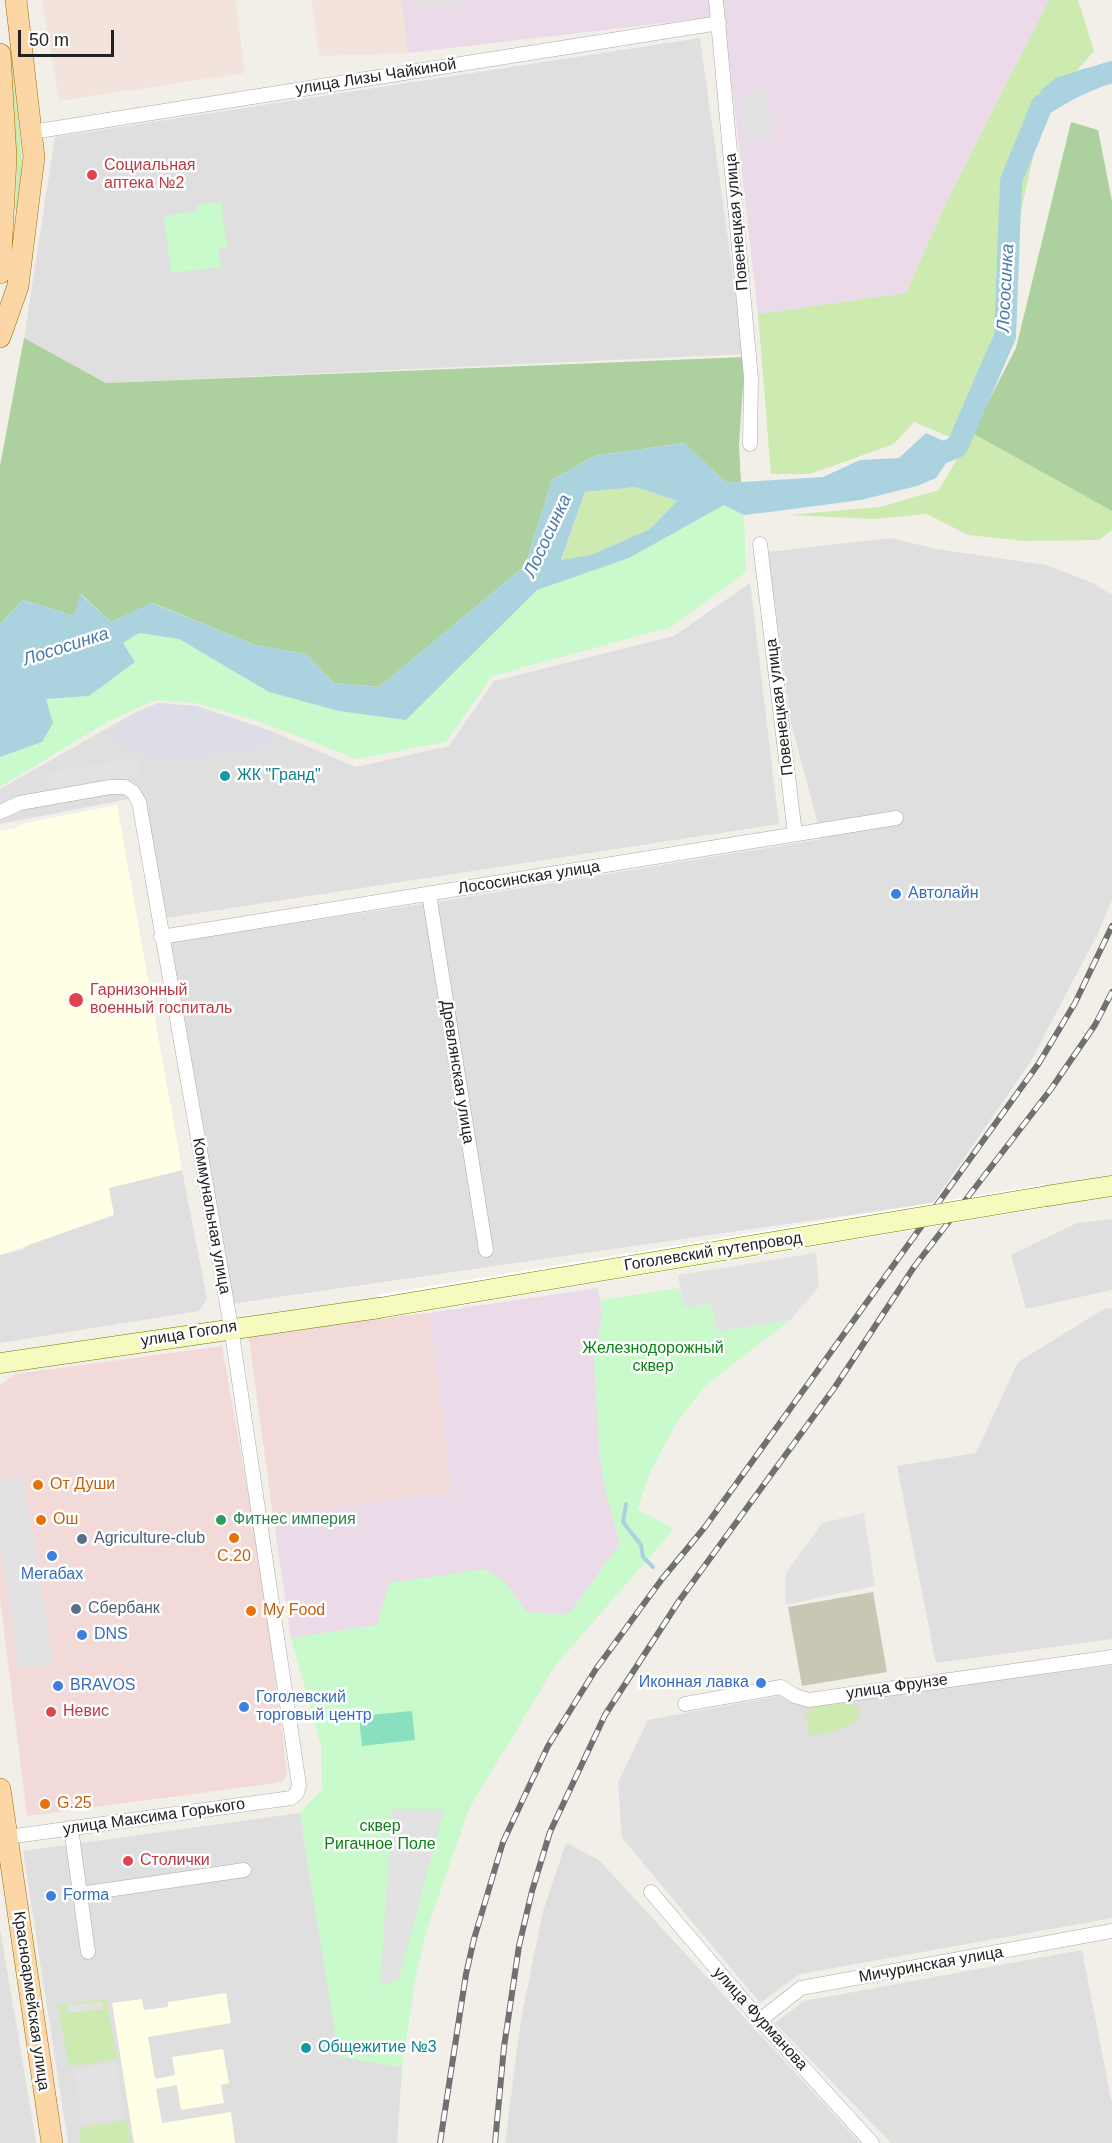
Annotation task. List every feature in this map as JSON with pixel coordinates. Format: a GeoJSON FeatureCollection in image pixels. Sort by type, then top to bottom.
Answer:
{"type":"FeatureCollection","features":[{"type":"Feature","properties":{"kind":"main road"},"geometry":{"type":"LineString","coordinates":[[1,333],[18,285],[34,158],[16,0]]}},
{"type":"Feature","properties":{"kind":"main road"},"geometry":{"type":"LineString","coordinates":[[0,54],[6,158],[0,273]]}},
{"type":"Feature","properties":{"kind":"main road"},"geometry":{"type":"LineString","coordinates":[[0,297],[1,333]]}},
{"type":"Feature","properties":{"kind":"main road","name":"Гоголевский путепровод"},"geometry":{"type":"LineString","coordinates":[[379,1308],[1112,1186]]}},
{"type":"Feature","properties":{"kind":"main road","name":"улица Гоголя"},"geometry":{"type":"LineString","coordinates":[[0,1363],[231,1327],[379,1308]]}},
{"type":"Feature","properties":{"kind":"main road"},"geometry":{"type":"LineString","coordinates":[[0,1378],[29,1358]]}},
{"type":"Feature","properties":{"kind":"main road","name":"Красноармейская улица"},"geometry":{"type":"LineString","coordinates":[[0,1788],[3,1838],[52,2143]]}},
{"type":"Feature","properties":{"kind":"street","name":"Повенецкая улица"},"geometry":{"type":"LineString","coordinates":[[716,0],[751,378],[750,444]]}},
{"type":"Feature","properties":{"kind":"street","name":"улица Лизы Чайкиной"},"geometry":{"type":"LineString","coordinates":[[32,132],[719,23]]}},
{"type":"Feature","properties":{"kind":"street"},"geometry":{"type":"LineString","coordinates":[[3,219],[28,219]]}},
{"type":"Feature","properties":{"kind":"street","name":"Повенецкая улица"},"geometry":{"type":"LineString","coordinates":[[760,544],[795,834]]}},
{"type":"Feature","properties":{"kind":"street","name":"Коммунальная улица"},"geometry":{"type":"LineString","coordinates":[[0,812],[21,803],[110,787],[125,787],[133,792],[138,802],[231,1327],[299,1785]]}},
{"type":"Feature","properties":{"kind":"street","name":"Лососинская улица"},"geometry":{"type":"LineString","coordinates":[[161,937],[896,818]]}},
{"type":"Feature","properties":{"kind":"street","name":"Древлянская улица"},"geometry":{"type":"LineString","coordinates":[[429,894],[486,1250]]}},
{"type":"Feature","properties":{"kind":"street","name":"улица Фрунзе"},"geometry":{"type":"LineString","coordinates":[[685,1704],[781,1687],[795,1696],[809,1700],[1112,1657]]}},
{"type":"Feature","properties":{"kind":"street","name":"улица Максима Горького"},"geometry":{"type":"LineString","coordinates":[[3,1838],[291,1798],[297,1793],[299,1785]]}},
{"type":"Feature","properties":{"kind":"street"},"geometry":{"type":"LineString","coordinates":[[70,1828],[88,1952]]}},
{"type":"Feature","properties":{"kind":"street"},"geometry":{"type":"LineString","coordinates":[[80,1894],[244,1869]]}},
{"type":"Feature","properties":{"kind":"street","name":"улица Фурманова"},"geometry":{"type":"LineString","coordinates":[[651,1892],[760,2020],[872,2143]]}},
{"type":"Feature","properties":{"kind":"street","name":"Мичуринская улица"},"geometry":{"type":"LineString","coordinates":[[760,2020],[801,1988],[1112,1930]]}},
{"type":"Feature","properties":{"kind":"shaded area"},"geometry":{"type":"Polygon","coordinates":[[[42,0],[236,0],[245,73],[59,101],[42,0]]]}},
{"type":"Feature","properties":{"kind":"shaded area"},"geometry":{"type":"Polygon","coordinates":[[[312,0],[401,0],[408,53],[319,56],[312,0]]]}},
{"type":"Feature","properties":{"kind":"shaded area"},"geometry":{"type":"Polygon","coordinates":[[[401,0],[1049,0],[948,199],[906,293],[758,314],[724,16],[408,53],[401,0]]]}},
{"type":"Feature","properties":{"kind":"shaded area"},"geometry":{"type":"Polygon","coordinates":[[[416,0],[459,0],[459,4],[417,9],[416,0]]]}},
{"type":"Feature","properties":{"kind":"shaded area"},"geometry":{"type":"Polygon","coordinates":[[[700,38],[744,354],[106,383],[24,338],[55,137],[700,38]]]}},
{"type":"Feature","properties":{"kind":"shaded area"},"geometry":{"type":"Polygon","coordinates":[[[767,91],[773,137],[745,141],[739,94],[767,91]]]}},
{"type":"Feature","properties":{"kind":"shaded area"},"geometry":{"type":"Polygon","coordinates":[[[891,538],[936,549],[1046,565],[1093,583],[1112,595],[1112,900],[1098,933],[1031,1061],[933,1203],[230,1304],[167,942],[436,902],[822,839],[791,723],[768,552],[891,538]]]}},
{"type":"Feature","properties":{"kind":"shaded area"},"geometry":{"type":"Polygon","coordinates":[[[750,583],[779,824],[166,918],[144,796],[0,824],[0,789],[136,712],[158,703],[196,706],[273,732],[356,767],[449,746],[494,681],[674,636],[750,583]]]}},
{"type":"Feature","properties":{"kind":"shaded area"},"geometry":{"type":"Polygon","coordinates":[[[158,703],[196,706],[273,732],[271,746],[153,764],[113,742],[115,724],[158,703]]]}},
{"type":"Feature","properties":{"kind":"shaded area"},"geometry":{"type":"Polygon","coordinates":[[[138,758],[141,776],[50,792],[47,773],[138,758]]]}},
{"type":"Feature","properties":{"kind":"shaded area","name":"Гарнизонный военный госпиталь"},"geometry":{"type":"Polygon","coordinates":[[[117,805],[182,1170],[109,1188],[114,1215],[0,1255],[0,831],[16,828],[21,824],[117,805]]]}},
{"type":"Feature","properties":{"kind":"shaded area"},"geometry":{"type":"Polygon","coordinates":[[[182,1170],[207,1299],[199,1311],[0,1343],[0,1255],[22,1250],[109,1188],[182,1170]]]}},
{"type":"Feature","properties":{"kind":"shaded area"},"geometry":{"type":"Polygon","coordinates":[[[1112,1219],[1112,1290],[1026,1309],[1011,1255],[1077,1223],[1112,1219]]]}},
{"type":"Feature","properties":{"kind":"shaded area"},"geometry":{"type":"Polygon","coordinates":[[[816,1253],[819,1287],[790,1320],[717,1332],[711,1303],[684,1308],[678,1275],[816,1253]]]}},
{"type":"Feature","properties":{"kind":"shaded area"},"geometry":{"type":"Polygon","coordinates":[[[598,1288],[602,1315],[594,1358],[600,1460],[620,1544],[569,1614],[526,1612],[505,1582],[377,1625],[291,1638],[273,1515],[452,1492],[429,1313],[598,1288]]]}},
{"type":"Feature","properties":{"kind":"shaded area"},"geometry":{"type":"Polygon","coordinates":[[[1112,1308],[1112,1639],[936,1663],[897,1466],[976,1453],[1018,1362],[1104,1309],[1112,1308]]]}},
{"type":"Feature","properties":{"kind":"shaded area"},"geometry":{"type":"Polygon","coordinates":[[[429,1313],[452,1492],[273,1515],[248,1331],[429,1313]]]}},
{"type":"Feature","properties":{"kind":"shaded area"},"geometry":{"type":"Polygon","coordinates":[[[222,1346],[263,1579],[287,1773],[283,1781],[276,1783],[27,1816],[0,1598],[0,1385],[16,1374],[222,1346]]]}},
{"type":"Feature","properties":{"kind":"shaded area"},"geometry":{"type":"Polygon","coordinates":[[[24,1476],[53,1664],[19,1669],[0,1542],[0,1479],[24,1476]]]}},
{"type":"Feature","properties":{"kind":"shaded area"},"geometry":{"type":"Polygon","coordinates":[[[864,1513],[875,1586],[785,1605],[786,1573],[822,1523],[864,1513]]]}},
{"type":"Feature","properties":{"kind":"shaded area"},"geometry":{"type":"Polygon","coordinates":[[[873,1592],[887,1672],[802,1686],[788,1607],[873,1592]]]}},
{"type":"Feature","properties":{"kind":"shaded area"},"geometry":{"type":"Polygon","coordinates":[[[1112,1665],[1112,1918],[800,1974],[760,2003],[622,1838],[618,1782],[648,1720],[779,1696],[804,1705],[1112,1665]]]}},
{"type":"Feature","properties":{"kind":"shaded area"},"geometry":{"type":"Polygon","coordinates":[[[392,1809],[444,1809],[399,1979],[380,1986],[392,1809]]]}},
{"type":"Feature","properties":{"kind":"shaded area"},"geometry":{"type":"Polygon","coordinates":[[[300,1813],[339,2056],[402,2067],[397,2143],[68,2143],[23,1851],[300,1813]]]}},
{"type":"Feature","properties":{"kind":"shaded area"},"geometry":{"type":"Polygon","coordinates":[[[566,1843],[599,1860],[860,2143],[505,2143],[521,2019],[543,1911],[566,1843]]]}},
{"type":"Feature","properties":{"kind":"shaded area"},"geometry":{"type":"Polygon","coordinates":[[[0,1928],[28,2094],[36,2143],[0,2143],[0,1928]]]}},
{"type":"Feature","properties":{"kind":"shaded area"},"geometry":{"type":"Polygon","coordinates":[[[1082,1950],[1112,2104],[1112,2143],[891,2143],[775,2023],[804,2001],[1082,1950]]]}},
{"type":"Feature","properties":{"kind":"shaded area"},"geometry":{"type":"Polygon","coordinates":[[[226,1993],[231,2023],[148,2037],[155,2079],[175,2075],[172,2057],[223,2049],[229,2083],[221,2085],[224,2103],[181,2110],[177,2085],[156,2089],[162,2123],[231,2112],[235,2143],[134,2143],[112,2003],[142,1999],[144,2010],[168,2007],[168,2002],[226,1993]]]}},
{"type":"Feature","properties":{"kind":"shaded area"},"geometry":{"type":"Polygon","coordinates":[[[102,2002],[103,2009],[68,2013],[67,2005],[102,2002]]]}},
{"type":"Feature","properties":{"kind":"shaded area"},"geometry":{"type":"Polygon","coordinates":[[[116,2063],[124,2118],[82,2123],[74,2069],[116,2063]]]}},
{"type":"Feature","properties":{"kind":"green space"},"geometry":{"type":"Polygon","coordinates":[[[1049,0],[1078,0],[1094,51],[1044,108],[994,333],[952,438],[914,422],[894,444],[810,474],[771,474],[758,314],[906,293],[948,199],[1049,0]]]}},
{"type":"Feature","properties":{"kind":"green space"},"geometry":{"type":"Polygon","coordinates":[[[13,55],[22,163],[19,209],[15,210],[17,163],[11,58],[13,55]]]}},
{"type":"Feature","properties":{"kind":"green space"},"geometry":{"type":"Polygon","coordinates":[[[1071,122],[1098,130],[1112,201],[1112,511],[972,433],[1016,348],[1071,122]]]}},
{"type":"Feature","properties":{"kind":"green space"},"geometry":{"type":"Polygon","coordinates":[[[221,202],[227,247],[218,248],[221,267],[171,273],[164,216],[197,211],[196,205],[221,202]]]}},
{"type":"Feature","properties":{"kind":"green space"},"geometry":{"type":"Polygon","coordinates":[[[24,338],[106,383],[745,357],[739,445],[741,482],[727,483],[684,443],[594,456],[552,480],[525,566],[379,687],[334,683],[306,654],[255,645],[153,603],[111,622],[81,594],[74,616],[23,600],[0,624],[0,466],[24,338]]]}},
{"type":"Feature","properties":{"kind":"green space"},"geometry":{"type":"Polygon","coordinates":[[[972,433],[1112,511],[1112,530],[1099,540],[1024,541],[968,535],[927,514],[873,519],[788,515],[880,507],[939,490],[972,433]]]}},
{"type":"Feature","properties":{"kind":"green space"},"geometry":{"type":"Polygon","coordinates":[[[636,487],[677,501],[650,529],[591,555],[561,561],[585,492],[636,487]]]}},
{"type":"Feature","properties":{"kind":"green space"},"geometry":{"type":"Polygon","coordinates":[[[724,505],[744,515],[746,572],[671,627],[492,676],[446,742],[357,759],[255,720],[195,703],[156,700],[109,721],[0,787],[0,757],[42,742],[46,699],[89,696],[135,662],[122,642],[139,633],[179,639],[269,692],[406,719],[537,590],[629,558],[724,505]]]}},
{"type":"Feature","properties":{"kind":"green space","name":"сквер Ригачное Поле"},"geometry":{"type":"Polygon","coordinates":[[[680,1288],[684,1308],[711,1303],[717,1332],[790,1320],[705,1386],[675,1425],[651,1471],[637,1509],[674,1529],[555,1666],[469,1809],[427,1929],[416,1975],[402,2067],[339,2057],[300,1813],[322,1790],[321,1746],[291,1638],[377,1625],[389,1583],[486,1569],[505,1582],[526,1612],[569,1614],[620,1544],[600,1460],[594,1358],[602,1315],[600,1300],[680,1288]]]}},
{"type":"Feature","properties":{"kind":"green space"},"geometry":{"type":"Polygon","coordinates":[[[851,1702],[860,1710],[855,1723],[829,1733],[809,1736],[806,1716],[814,1707],[851,1702]]]}},
{"type":"Feature","properties":{"kind":"green space"},"geometry":{"type":"Polygon","coordinates":[[[412,1711],[415,1740],[362,1746],[359,1716],[412,1711]]]}},
{"type":"Feature","properties":{"kind":"green space"},"geometry":{"type":"Polygon","coordinates":[[[106,1999],[117,2059],[69,2067],[58,2005],[106,1999]]]}},
{"type":"Feature","properties":{"kind":"green space"},"geometry":{"type":"Polygon","coordinates":[[[127,2120],[131,2143],[81,2143],[79,2128],[127,2120]]]}},
{"type":"Feature","properties":{"kind":"water"},"geometry":{"type":"Polygon","coordinates":[[[1112,62],[1112,82],[1051,109],[1040,91],[1056,78],[1086,68],[1098,70],[1112,62]]]}},
{"type":"Feature","properties":{"kind":"water"},"geometry":{"type":"Polygon","coordinates":[[[926,433],[957,447],[936,478],[917,486],[861,500],[744,515],[724,505],[629,558],[537,590],[406,720],[339,711],[269,692],[179,639],[139,633],[123,643],[135,662],[89,696],[46,699],[53,723],[42,742],[0,757],[0,624],[23,600],[74,616],[80,594],[111,622],[152,603],[255,645],[306,654],[334,683],[379,687],[525,566],[552,480],[594,456],[684,443],[727,483],[823,477],[860,460],[899,458],[926,433]],[[636,487],[585,492],[561,560],[591,555],[650,529],[677,501],[636,487]]]}},
{"type":"Feature","properties":{"kind":"pier"},"geometry":{"type":"Polygon","coordinates":[[[1046,1184],[1049,1207],[381,1319],[377,1295],[1046,1184]]]}},
{"type":"Feature","properties":{"kind":"waterway","name":"Лососинка"},"geometry":{"type":"LineString","coordinates":[[929,458],[957,447],[1005,336],[1011,181],[1042,105],[1083,81],[1112,72]]}},
{"type":"Feature","properties":{"kind":"waterway"},"geometry":{"type":"LineString","coordinates":[[626,1504],[623,1522],[641,1545],[643,1557],[653,1567]]}},
{"type":"Feature","properties":{"kind":"railway"},"geometry":{"type":"LineString","coordinates":[[440,2143],[466,1974],[474,1939],[503,1842],[548,1746],[596,1669],[662,1579],[705,1527],[1039,1063],[1075,1003],[1112,926]]}},
{"type":"Feature","properties":{"kind":"railway"},"geometry":{"type":"LineString","coordinates":[[495,2143],[504,2047],[519,1946],[532,1891],[550,1832],[605,1715],[679,1601],[835,1387],[914,1267],[1051,1089],[1095,1025],[1112,992]]}},
{"type":"Feature","properties":{"kind":"place","name":"Социальная аптека №2"},"geometry":{"type":"Point","coordinates":[92,175]}},
{"type":"Feature","properties":{"kind":"place","name":"ЖК \"Гранд\""},"geometry":{"type":"Point","coordinates":[225,776]}},
{"type":"Feature","properties":{"kind":"place","name":"Автолайн"},"geometry":{"type":"Point","coordinates":[896,894]}},
{"type":"Feature","properties":{"kind":"place","name":"Гарнизонный военный госпиталь"},"geometry":{"type":"Point","coordinates":[76,1000]}},
{"type":"Feature","properties":{"kind":"place","name":"От Души"},"geometry":{"type":"Point","coordinates":[38,1485]}},
{"type":"Feature","properties":{"kind":"place","name":"Ош"},"geometry":{"type":"Point","coordinates":[41,1520]}},
{"type":"Feature","properties":{"kind":"place","name":"Фитнес империя"},"geometry":{"type":"Point","coordinates":[221,1520]}},
{"type":"Feature","properties":{"kind":"place","name":"C.20"},"geometry":{"type":"Point","coordinates":[234,1538]}},
{"type":"Feature","properties":{"kind":"place","name":"Agriculture-club"},"geometry":{"type":"Point","coordinates":[82,1539]}},
{"type":"Feature","properties":{"kind":"place","name":"Мегабах"},"geometry":{"type":"Point","coordinates":[52,1556]}},
{"type":"Feature","properties":{"kind":"place","name":"Сбербанк"},"geometry":{"type":"Point","coordinates":[76,1609]}},
{"type":"Feature","properties":{"kind":"place","name":"My Food"},"geometry":{"type":"Point","coordinates":[251,1611]}},
{"type":"Feature","properties":{"kind":"place","name":"DNS"},"geometry":{"type":"Point","coordinates":[82,1635]}},
{"type":"Feature","properties":{"kind":"place","name":"Иконная лавка"},"geometry":{"type":"Point","coordinates":[761,1683]}},
{"type":"Feature","properties":{"kind":"place","name":"BRAVOS"},"geometry":{"type":"Point","coordinates":[58,1686]}},
{"type":"Feature","properties":{"kind":"place","name":"Гоголевский торговый центр"},"geometry":{"type":"Point","coordinates":[244,1707]}},
{"type":"Feature","properties":{"kind":"place","name":"Невис"},"geometry":{"type":"Point","coordinates":[51,1712]}},
{"type":"Feature","properties":{"kind":"place","name":"G.25"},"geometry":{"type":"Point","coordinates":[45,1804]}},
{"type":"Feature","properties":{"kind":"place","name":"Столички"},"geometry":{"type":"Point","coordinates":[128,1861]}},
{"type":"Feature","properties":{"kind":"place","name":"Forma"},"geometry":{"type":"Point","coordinates":[51,1896]}},
{"type":"Feature","properties":{"kind":"place","name":"Общежитие №3"},"geometry":{"type":"Point","coordinates":[306,2048]}},
{"type":"Feature","properties":{"kind":"park label","name":"Железнодорожный сквер"},"geometry":{"type":"Point","coordinates":[653,1358]}}]}
